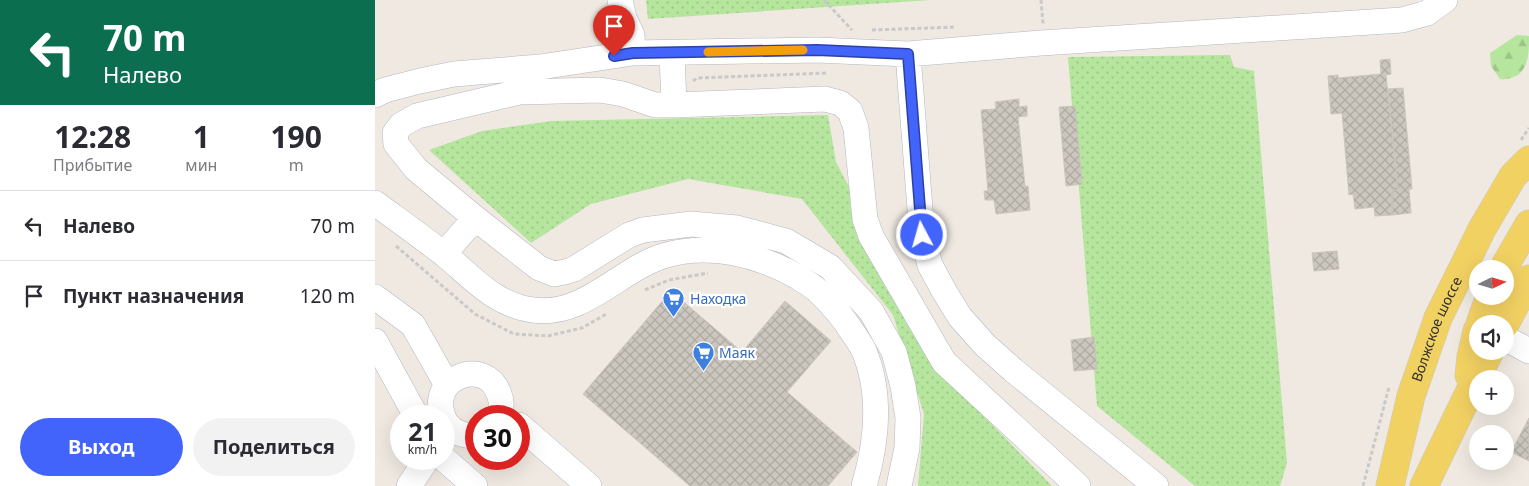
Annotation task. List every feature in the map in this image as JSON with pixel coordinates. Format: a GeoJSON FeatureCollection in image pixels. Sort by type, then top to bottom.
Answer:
{"type":"FeatureCollection","features":[{"type":"Feature","properties":{"kind":"main road","name":"Волжское шоссе"},"geometry":{"type":"LineString","coordinates":[[1390,486],[1411,396],[1435,326],[1473,247],[1524,165],[1529,152]]}},
{"type":"Feature","properties":{"kind":"main road"},"geometry":{"type":"LineString","coordinates":[[1508,260],[1529,224]]}},
{"type":"Feature","properties":{"kind":"main road"},"geometry":{"type":"LineString","coordinates":[[1510,315],[1529,279]]}},
{"type":"Feature","properties":{"kind":"main road"},"geometry":{"type":"LineString","coordinates":[[1466,399],[1471,360]]}},
{"type":"Feature","properties":{"kind":"main road"},"geometry":{"type":"LineString","coordinates":[[1424,486],[1486,360]]}},
{"type":"Feature","properties":{"kind":"street"},"geometry":{"type":"LineString","coordinates":[[620,0],[624,18],[632,35],[633,53]]}},
{"type":"Feature","properties":{"kind":"street"},"geometry":{"type":"LineString","coordinates":[[375,95],[385,90],[454,74],[540,67],[633,53],[817,50],[908,54],[1041,43],[1401,20],[1427,13],[1445,0]]}},
{"type":"Feature","properties":{"kind":"street"},"geometry":{"type":"LineString","coordinates":[[671,53],[674,101]]}},
{"type":"Feature","properties":{"kind":"street"},"geometry":{"type":"LineString","coordinates":[[908,54],[922,235],[930,266],[944,292],[960,317],[992,351],[1156,486]]}},
{"type":"Feature","properties":{"kind":"street"},"geometry":{"type":"LineString","coordinates":[[899,486],[907,448],[908,418],[903,386],[893,352],[871,311],[830,267],[786,241],[737,228],[691,224],[643,230],[629,235],[574,269],[554,274],[539,268],[416,169],[396,144],[395,133],[401,125],[417,116],[519,92],[600,90],[623,94],[655,104],[674,101],[825,99],[840,103],[850,111],[856,128],[865,219],[871,236],[935,349],[949,368],[1078,486]]}},
{"type":"Feature","properties":{"kind":"street"},"geometry":{"type":"LineString","coordinates":[[375,203],[444,254],[494,297],[513,306],[534,310],[553,310],[575,304],[601,292],[642,266],[663,256],[687,252],[710,250],[738,252],[763,260],[789,272],[815,288],[822,295],[849,326],[865,352],[874,386],[876,432],[864,486]]}},
{"type":"Feature","properties":{"kind":"street"},"geometry":{"type":"LineString","coordinates":[[444,254],[475,218]]}},
{"type":"Feature","properties":{"kind":"street"},"geometry":{"type":"LineString","coordinates":[[375,297],[413,325],[447,385]]}},
{"type":"Feature","properties":{"kind":"street"},"geometry":{"type":"LineString","coordinates":[[375,341],[410,405]]}},
{"type":"Feature","properties":{"kind":"street"},"geometry":{"type":"LineString","coordinates":[[1514,343],[1529,351]]}},
{"type":"Feature","properties":{"kind":"street"},"geometry":{"type":"LineString","coordinates":[[440,405],[442,394],[447,385],[455,378],[464,374],[474,374],[484,376],[493,382],[503,405]]}},
{"type":"Feature","properties":{"kind":"street"},"geometry":{"type":"LineString","coordinates":[[530,436],[589,486]]}},
{"type":"Feature","properties":{"kind":"street"},"geometry":{"type":"LineString","coordinates":[[455,469],[475,486]]}},
{"type":"Feature","properties":{"kind":"street"},"geometry":{"type":"LineString","coordinates":[[409,486],[420,470]]}},
{"type":"Feature","properties":{"kind":"path"},"geometry":{"type":"LineString","coordinates":[[824,0],[852,30]]}},
{"type":"Feature","properties":{"kind":"path"},"geometry":{"type":"LineString","coordinates":[[1041,0],[1043,25]]}},
{"type":"Feature","properties":{"kind":"path"},"geometry":{"type":"LineString","coordinates":[[674,101],[683,96],[685,86],[697,78],[830,73]]}},
{"type":"Feature","properties":{"kind":"green space"},"geometry":{"type":"Polygon","coordinates":[[[646,0],[931,0],[648,19],[646,0]]]}},
{"type":"Feature","properties":{"kind":"green space"},"geometry":{"type":"Polygon","coordinates":[[[1517,35],[1529,36],[1526,63],[1518,75],[1507,79],[1500,79],[1491,66],[1490,53],[1517,35]]]}},
{"type":"Feature","properties":{"kind":"green space"},"geometry":{"type":"Polygon","coordinates":[[[1230,55],[1234,67],[1254,71],[1287,463],[1280,486],[1195,486],[1097,406],[1068,57],[1230,55]]]}},
{"type":"Feature","properties":{"kind":"green space"},"geometry":{"type":"Polygon","coordinates":[[[828,115],[836,162],[952,384],[1052,486],[918,486],[924,414],[893,315],[802,199],[688,179],[591,204],[531,243],[429,150],[482,131],[551,121],[828,115]]]}},
{"type":"Feature","properties":{"kind":"building"},"geometry":{"type":"Polygon","coordinates":[[[1390,59],[1391,74],[1386,75],[1398,190],[1392,191],[1392,215],[1375,216],[1374,207],[1355,209],[1353,194],[1349,195],[1342,113],[1331,114],[1328,76],[1338,75],[1338,78],[1381,74],[1380,60],[1390,59]]]}},
{"type":"Feature","properties":{"kind":"building"},"geometry":{"type":"Polygon","coordinates":[[[1403,88],[1412,189],[1409,189],[1411,213],[1392,215],[1392,191],[1398,190],[1388,89],[1403,88]]]}},
{"type":"Feature","properties":{"kind":"building"},"geometry":{"type":"Polygon","coordinates":[[[1019,99],[1019,107],[1027,106],[1027,116],[1018,117],[1025,186],[1028,186],[1030,210],[996,214],[994,200],[985,200],[984,191],[988,191],[981,110],[996,109],[995,102],[1019,99]]]}},
{"type":"Feature","properties":{"kind":"building"},"geometry":{"type":"Polygon","coordinates":[[[1075,106],[1082,184],[1066,186],[1059,107],[1075,106]]]}},
{"type":"Feature","properties":{"kind":"building"},"geometry":{"type":"Polygon","coordinates":[[[1337,251],[1339,269],[1314,271],[1312,253],[1337,251]]]}},
{"type":"Feature","properties":{"kind":"building","name":"Маяк"},"geometry":{"type":"Polygon","coordinates":[[[671,291],[742,352],[785,301],[831,341],[787,392],[857,452],[828,486],[690,486],[583,394],[671,291]]]}},
{"type":"Feature","properties":{"kind":"building"},"geometry":{"type":"Polygon","coordinates":[[[1094,337],[1097,369],[1074,371],[1071,340],[1094,337]]]}},
{"type":"Feature","properties":{"kind":"building"},"geometry":{"type":"Polygon","coordinates":[[[1529,418],[1529,461],[1514,454],[1514,446],[1529,418]]]}},
{"type":"Feature","properties":{"kind":"slow traffic"},"geometry":{"type":"LineString","coordinates":[[708,52],[803,50]]}},
{"type":"Feature","properties":{"kind":"place","name":"Находка"},"geometry":{"type":"Point","coordinates":[674,318]}},
{"type":"Feature","properties":{"kind":"place","name":"Маяк"},"geometry":{"type":"Point","coordinates":[703,372]}},
{"type":"Feature","properties":{"kind":"route"},"geometry":{"type":"LineString","coordinates":[[614,56],[633,53],[817,50],[908,54],[922,235]]}}]}
